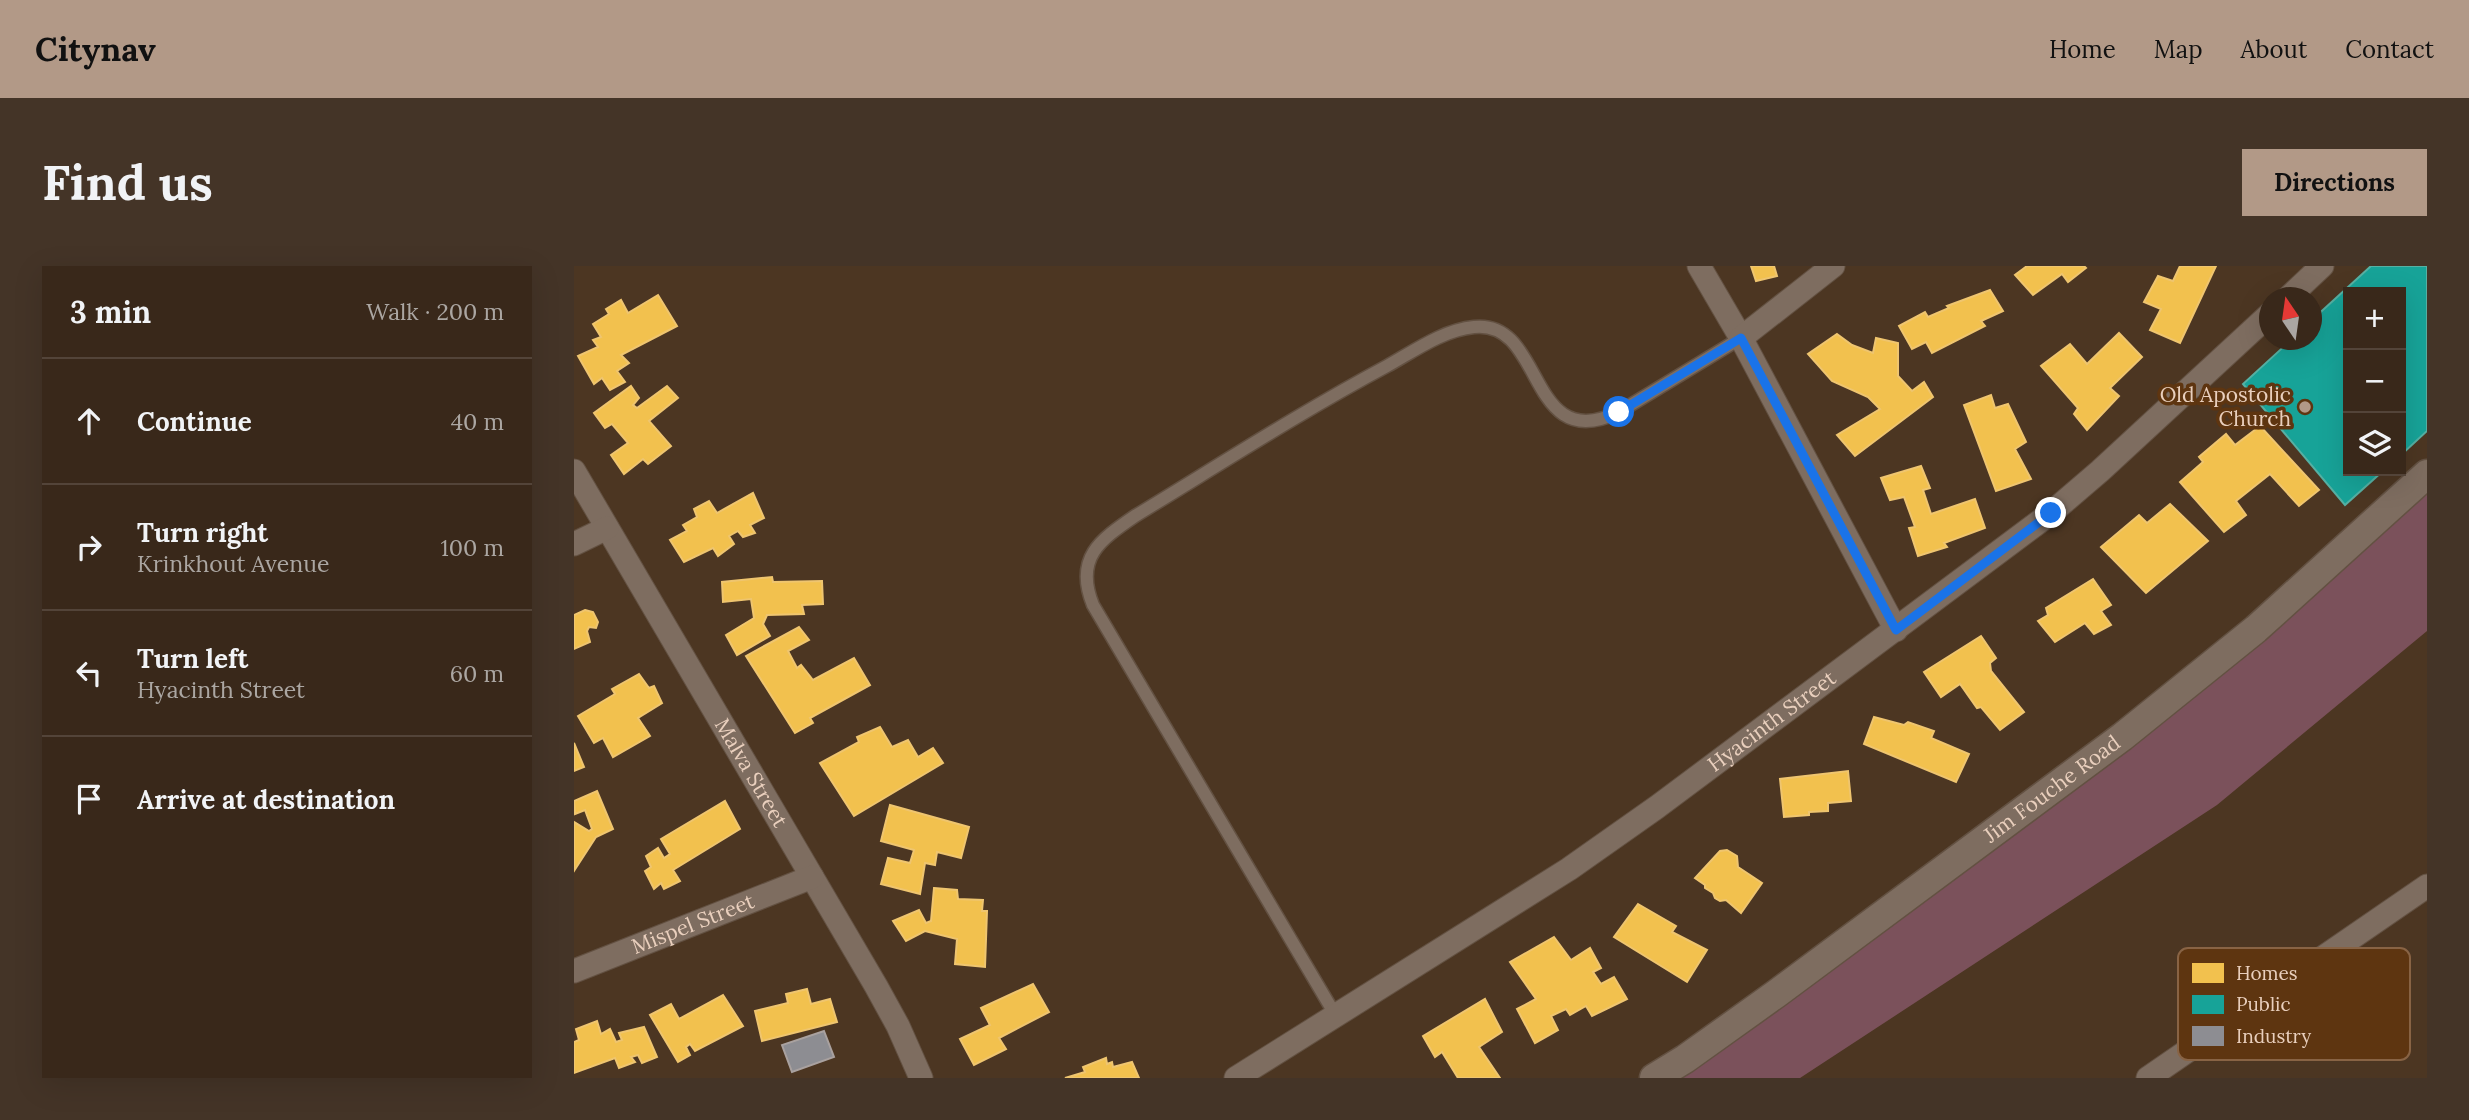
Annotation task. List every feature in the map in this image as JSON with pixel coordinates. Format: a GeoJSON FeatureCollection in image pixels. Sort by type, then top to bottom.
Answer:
{"type":"FeatureCollection","features":[{"type":"Feature","properties":{"kind":"street"},"geometry":{"type":"LineString","coordinates":[[1699,266],[1741,338],[1896,630]]}},
{"type":"Feature","properties":{"kind":"street"},"geometry":{"type":"LineString","coordinates":[[1741,338],[1833,266]]}},
{"type":"Feature","properties":{"kind":"street"},"geometry":{"type":"LineString","coordinates":[[2300,287],[2322,266]]}},
{"type":"Feature","properties":{"kind":"street","name":"Hyacinth Street"},"geometry":{"type":"LineString","coordinates":[[1236,1078],[1591,854],[1657,807],[2051,513],[2259,324]]}},
{"type":"Feature","properties":{"kind":"street","name":"Malva Street"},"geometry":{"type":"LineString","coordinates":[[574,471],[881,996],[921,1078]]}},
{"type":"Feature","properties":{"kind":"street","name":"Jim Fouche Road"},"geometry":{"type":"LineString","coordinates":[[1654,1078],[1776,994],[2122,737],[2256,628],[2427,474]]}},
{"type":"Feature","properties":{"kind":"street"},"geometry":{"type":"LineString","coordinates":[[574,544],[607,528]]}},
{"type":"Feature","properties":{"kind":"street","name":"Mispel Street"},"geometry":{"type":"LineString","coordinates":[[574,971],[812,877]]}},
{"type":"Feature","properties":{"kind":"street"},"geometry":{"type":"LineString","coordinates":[[2339,948],[2427,886]]}},
{"type":"Feature","properties":{"kind":"street"},"geometry":{"type":"LineString","coordinates":[[2158,1075],[2179,1060]]}},
{"type":"Feature","properties":{"kind":"lane"},"geometry":{"type":"LineString","coordinates":[[1336,1016],[1093,605],[1086,583],[1090,556],[1096,545],[1135,516],[1330,396],[1458,329],[1485,326],[1505,333],[1524,357],[1547,400],[1569,418],[1582,421],[1608,417],[1619,412],[1741,338]]}},
{"type":"Feature","properties":{"kind":"shaded area"},"geometry":{"type":"Polygon","coordinates":[[[2427,478],[2427,631],[2217,805],[1800,1078],[1659,1078],[1781,1000],[2427,478]]]}},
{"type":"Feature","properties":{"kind":"building: Homes"},"geometry":{"type":"Polygon","coordinates":[[[1751,266],[1774,266],[1777,276],[1756,281],[1751,266]]]}},
{"type":"Feature","properties":{"kind":"building: Homes"},"geometry":{"type":"Polygon","coordinates":[[[2027,266],[2086,268],[2068,282],[2062,274],[2033,295],[2015,275],[2027,266]]]}},
{"type":"Feature","properties":{"kind":"building: Homes"},"geometry":{"type":"Polygon","coordinates":[[[2180,266],[2216,266],[2180,343],[2150,330],[2161,309],[2144,302],[2158,276],[2173,281],[2180,266]]]}},
{"type":"Feature","properties":{"kind":"building: Homes"},"geometry":{"type":"Polygon","coordinates":[[[1990,290],[2003,311],[1981,321],[1985,326],[1932,353],[1926,342],[1912,349],[1899,326],[1925,312],[1928,317],[1949,308],[1947,306],[1990,290]]]}},
{"type":"Feature","properties":{"kind":"building: Homes"},"geometry":{"type":"Polygon","coordinates":[[[658,295],[677,326],[621,355],[629,363],[617,371],[625,382],[610,390],[602,378],[594,384],[578,356],[598,347],[593,340],[601,337],[593,324],[609,314],[606,309],[621,300],[628,313],[658,295]]]}},
{"type":"Feature","properties":{"kind":"building: Homes"},"geometry":{"type":"Polygon","coordinates":[[[2119,333],[2142,357],[2110,388],[2119,396],[2087,430],[2074,414],[2078,408],[2041,366],[2070,344],[2087,364],[2119,333]]]}},
{"type":"Feature","properties":{"kind":"building: Homes"},"geometry":{"type":"Polygon","coordinates":[[[1837,334],[1852,345],[1873,353],[1876,338],[1898,343],[1898,376],[1912,391],[1924,382],[1933,397],[1855,456],[1837,435],[1880,409],[1868,397],[1832,381],[1808,354],[1837,334]]]}},
{"type":"Feature","properties":{"kind":"building: Homes"},"geometry":{"type":"Polygon","coordinates":[[[631,386],[639,398],[633,405],[637,408],[667,386],[678,398],[649,421],[671,446],[648,464],[643,459],[624,474],[611,455],[628,443],[612,424],[605,428],[594,413],[631,386]]]}},
{"type":"Feature","properties":{"kind":"building: Homes"},"geometry":{"type":"Polygon","coordinates":[[[1991,395],[1995,408],[2008,404],[2026,442],[2015,449],[2031,479],[1996,491],[1964,405],[1991,395]]]}},
{"type":"Feature","properties":{"kind":"building: Homes"},"geometry":{"type":"Polygon","coordinates":[[[2260,426],[2319,490],[2299,506],[2270,474],[2236,501],[2246,515],[2224,532],[2180,482],[2203,462],[2199,457],[2226,434],[2235,445],[2260,426]]]}},
{"type":"Feature","properties":{"kind":"building: Homes"},"geometry":{"type":"Polygon","coordinates":[[[1921,466],[1930,488],[1923,490],[1931,514],[1975,499],[1985,528],[1944,543],[1947,547],[1918,556],[1909,528],[1915,527],[1904,497],[1890,500],[1881,478],[1921,466]]]}},
{"type":"Feature","properties":{"kind":"building: Homes"},"geometry":{"type":"Polygon","coordinates":[[[753,493],[764,518],[750,525],[755,533],[743,537],[738,531],[729,536],[734,544],[718,556],[713,548],[684,562],[670,540],[687,531],[683,525],[697,517],[694,509],[709,501],[717,513],[753,493]]]}},
{"type":"Feature","properties":{"kind":"building: Homes"},"geometry":{"type":"Polygon","coordinates":[[[2170,504],[2208,541],[2146,593],[2101,547],[2139,515],[2147,523],[2170,504]]]}},
{"type":"Feature","properties":{"kind":"building: Homes"},"geometry":{"type":"Polygon","coordinates":[[[772,577],[773,582],[822,581],[823,604],[802,605],[804,614],[767,615],[763,624],[770,636],[737,655],[726,635],[754,618],[751,599],[723,602],[722,582],[772,577]]]}},
{"type":"Feature","properties":{"kind":"building: Homes"},"geometry":{"type":"Polygon","coordinates":[[[2093,579],[2111,605],[2101,611],[2111,625],[2094,634],[2085,623],[2055,642],[2038,621],[2048,615],[2046,608],[2093,579]]]}},
{"type":"Feature","properties":{"kind":"building: Homes"},"geometry":{"type":"Polygon","coordinates":[[[585,610],[593,612],[598,622],[596,628],[589,627],[587,631],[590,642],[574,649],[574,615],[585,610]]]}},
{"type":"Feature","properties":{"kind":"building: Homes"},"geometry":{"type":"Polygon","coordinates":[[[799,627],[809,640],[788,651],[797,668],[801,665],[813,680],[854,658],[870,685],[810,718],[813,723],[795,733],[746,656],[799,627]]]}},
{"type":"Feature","properties":{"kind":"building: Homes"},"geometry":{"type":"Polygon","coordinates":[[[1981,636],[1996,658],[1990,663],[1991,671],[2024,712],[2000,730],[1981,707],[1977,708],[1960,684],[1941,697],[1924,672],[1981,636]]]}},
{"type":"Feature","properties":{"kind":"building: Homes"},"geometry":{"type":"Polygon","coordinates":[[[639,674],[649,688],[654,686],[662,703],[638,718],[650,736],[613,757],[603,738],[594,743],[578,716],[615,694],[612,689],[639,674]]]}},
{"type":"Feature","properties":{"kind":"building: Homes"},"geometry":{"type":"Polygon","coordinates":[[[1874,717],[1904,725],[1908,722],[1934,731],[1931,738],[1969,754],[1956,782],[1864,744],[1874,717]]]}},
{"type":"Feature","properties":{"kind":"building: Homes"},"geometry":{"type":"Polygon","coordinates":[[[880,727],[892,747],[908,740],[918,757],[933,748],[943,763],[854,816],[820,763],[859,742],[857,737],[880,727]]]}},
{"type":"Feature","properties":{"kind":"building: Homes"},"geometry":{"type":"Polygon","coordinates":[[[574,743],[584,767],[574,771],[574,743]]]}},
{"type":"Feature","properties":{"kind":"building: Homes"},"geometry":{"type":"Polygon","coordinates":[[[1848,771],[1851,801],[1828,803],[1828,811],[1784,817],[1780,779],[1848,771]]]}},
{"type":"Feature","properties":{"kind":"building: Homes"},"geometry":{"type":"Polygon","coordinates":[[[597,791],[613,829],[596,837],[574,871],[574,822],[589,831],[592,829],[585,810],[575,814],[574,801],[597,791]]]}},
{"type":"Feature","properties":{"kind":"building: Homes"},"geometry":{"type":"Polygon","coordinates":[[[725,801],[740,829],[673,870],[680,881],[664,889],[661,883],[654,889],[645,871],[651,867],[646,856],[658,848],[664,858],[670,854],[661,839],[725,801]]]}},
{"type":"Feature","properties":{"kind":"building: Homes"},"geometry":{"type":"Polygon","coordinates":[[[890,805],[969,827],[961,858],[937,852],[935,865],[925,863],[920,894],[881,884],[888,858],[910,863],[914,850],[881,841],[890,805]]]}},
{"type":"Feature","properties":{"kind":"building: Homes"},"geometry":{"type":"Polygon","coordinates":[[[1727,850],[1737,856],[1738,867],[1762,883],[1741,913],[1726,900],[1715,898],[1705,885],[1695,878],[1720,851],[1727,850]]]}},
{"type":"Feature","properties":{"kind":"building: Homes"},"geometry":{"type":"Polygon","coordinates":[[[934,888],[957,890],[958,899],[983,900],[982,911],[987,911],[985,967],[955,964],[957,939],[925,931],[906,941],[893,921],[919,910],[926,923],[931,921],[934,888]]]}},
{"type":"Feature","properties":{"kind":"building: Homes"},"geometry":{"type":"Polygon","coordinates":[[[1638,904],[1676,926],[1672,932],[1707,950],[1687,982],[1614,937],[1638,904]]]}},
{"type":"Feature","properties":{"kind":"building: Homes"},"geometry":{"type":"Polygon","coordinates":[[[1554,937],[1571,960],[1590,948],[1601,968],[1593,972],[1601,984],[1614,977],[1627,999],[1592,1016],[1586,1006],[1570,1015],[1566,1009],[1551,1016],[1558,1030],[1535,1043],[1517,1009],[1536,999],[1510,962],[1554,937]]]}},
{"type":"Feature","properties":{"kind":"building: Homes"},"geometry":{"type":"Polygon","coordinates":[[[1033,984],[1049,1012],[999,1038],[1006,1049],[974,1065],[960,1039],[990,1025],[981,1008],[1033,984]]]}},
{"type":"Feature","properties":{"kind":"building: Homes"},"geometry":{"type":"Polygon","coordinates":[[[807,989],[811,1004],[830,999],[837,1022],[762,1041],[755,1011],[788,1003],[786,994],[807,989]]]}},
{"type":"Feature","properties":{"kind":"building: Homes"},"geometry":{"type":"Polygon","coordinates":[[[723,995],[743,1026],[695,1051],[690,1044],[686,1047],[690,1055],[678,1062],[650,1015],[671,1004],[679,1019],[723,995]]]}},
{"type":"Feature","properties":{"kind":"building: Homes"},"geometry":{"type":"Polygon","coordinates":[[[1485,999],[1502,1032],[1479,1047],[1500,1078],[1458,1078],[1442,1052],[1435,1057],[1423,1036],[1485,999]]]}},
{"type":"Feature","properties":{"kind":"building: Homes"},"geometry":{"type":"Polygon","coordinates":[[[597,1021],[601,1034],[610,1029],[616,1042],[622,1040],[619,1033],[644,1027],[657,1057],[642,1063],[638,1055],[631,1057],[635,1062],[619,1068],[615,1058],[574,1073],[574,1042],[579,1040],[576,1029],[597,1021]]]}},
{"type":"Feature","properties":{"kind":"building: Homes"},"geometry":{"type":"Polygon","coordinates":[[[1106,1058],[1107,1064],[1112,1062],[1113,1067],[1132,1062],[1139,1078],[1065,1078],[1085,1072],[1083,1067],[1106,1058]]]}},
{"type":"Feature","properties":{"kind":"building: Public","name":"Old Apostolic Church"},"geometry":{"type":"Polygon","coordinates":[[[2371,266],[2427,266],[2427,431],[2406,450],[2406,287],[2348,287],[2371,266]]]}},
{"type":"Feature","properties":{"kind":"building: Public","name":"Old Apostolic Church"},"geometry":{"type":"Polygon","coordinates":[[[2343,292],[2343,476],[2377,476],[2345,505],[2243,384],[2280,350],[2322,350],[2322,311],[2343,292]]]}},
{"type":"Feature","properties":{"kind":"building: Industry"},"geometry":{"type":"Polygon","coordinates":[[[824,1031],[834,1057],[792,1072],[782,1045],[824,1031]]]}},
{"type":"Feature","properties":{"kind":"place","name":"Old Apostolic Church"},"geometry":{"type":"Point","coordinates":[2305,407]}},
{"type":"Feature","properties":{"kind":"route"},"geometry":{"type":"LineString","coordinates":[[1619,412],[1741,338],[1896,630],[2051,513]]}}]}
